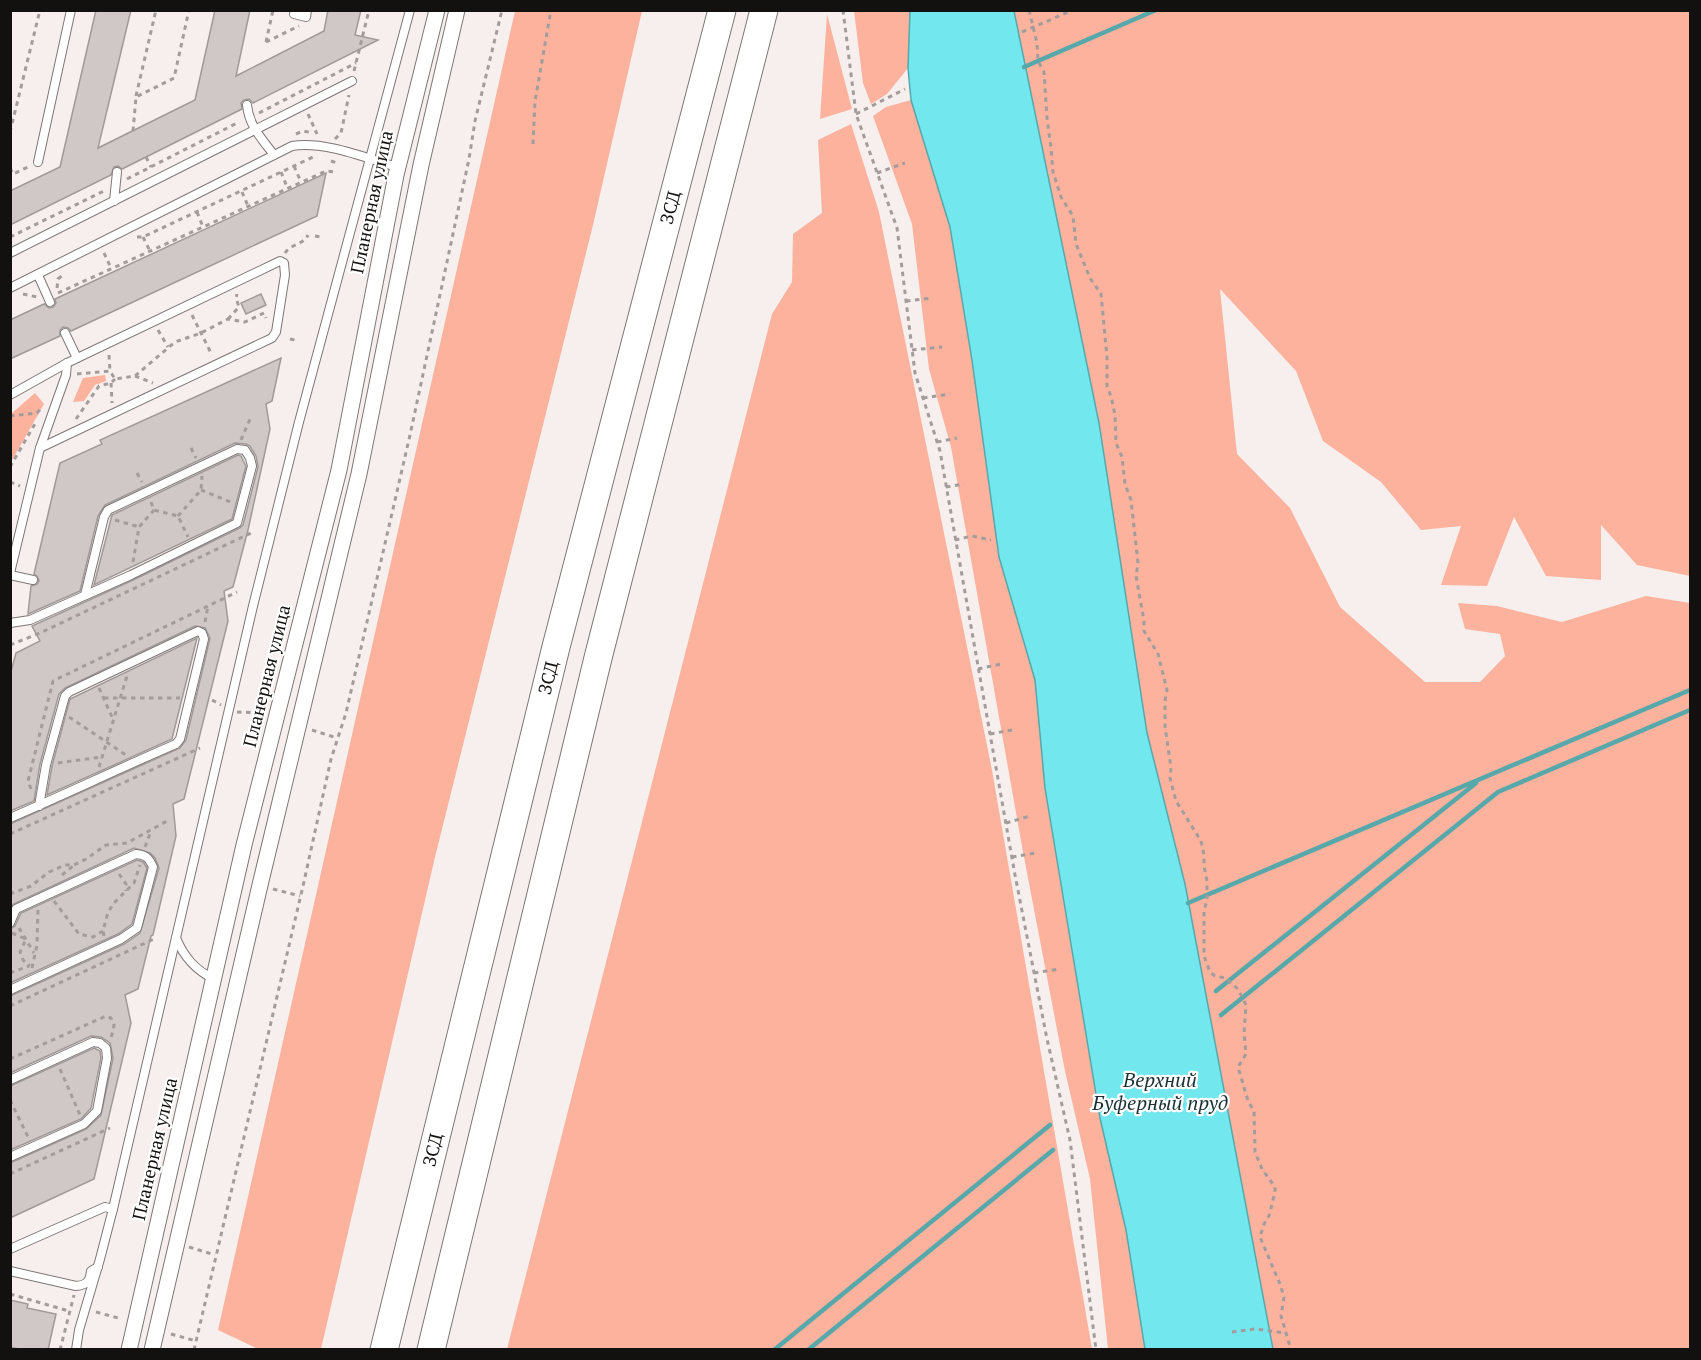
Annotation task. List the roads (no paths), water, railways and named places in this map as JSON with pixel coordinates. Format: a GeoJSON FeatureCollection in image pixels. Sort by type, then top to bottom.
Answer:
{"type":"FeatureCollection","features":[{"type":"Feature","properties":{"kind":"highway","name":"ЗСД"},"geometry":{"type":"LineString","coordinates":[[384,1350],[556,647],[723,10]]}},
{"type":"Feature","properties":{"kind":"highway"},"geometry":{"type":"LineString","coordinates":[[431,1350],[598,658],[764,10]]}},
{"type":"Feature","properties":{"kind":"street","name":"Планерная улица"},"geometry":{"type":"LineString","coordinates":[[129,1350],[276,716],[339,470],[397,168],[437,10]]}},
{"type":"Feature","properties":{"kind":"street"},"geometry":{"type":"LineString","coordinates":[[152,1350],[260,885],[359,474],[421,165],[457,10]]}},
{"type":"Feature","properties":{"kind":"lane"},"geometry":{"type":"LineString","coordinates":[[38,162],[71,10]]}},
{"type":"Feature","properties":{"kind":"lane"},"geometry":{"type":"LineString","coordinates":[[294,14],[306,17],[307,10]]}},
{"type":"Feature","properties":{"kind":"lane"},"geometry":{"type":"LineString","coordinates":[[76,1350],[79,1330],[113,1209],[228,710],[299,422],[410,10]]}},
{"type":"Feature","properties":{"kind":"lane"},"geometry":{"type":"LineString","coordinates":[[10,253],[269,122],[352,84]]}},
{"type":"Feature","properties":{"kind":"lane"},"geometry":{"type":"LineString","coordinates":[[248,105],[249,118],[254,130],[274,155]]}},
{"type":"Feature","properties":{"kind":"lane"},"geometry":{"type":"LineString","coordinates":[[10,288],[292,146],[306,144],[332,149],[397,168]]}},
{"type":"Feature","properties":{"kind":"lane"},"geometry":{"type":"LineString","coordinates":[[114,201],[117,172]]}},
{"type":"Feature","properties":{"kind":"lane"},"geometry":{"type":"LineString","coordinates":[[10,395],[108,343],[280,261],[284,263],[286,268],[274,336],[40,448]]}},
{"type":"Feature","properties":{"kind":"lane"},"geometry":{"type":"LineString","coordinates":[[38,275],[50,300]]}},
{"type":"Feature","properties":{"kind":"lane"},"geometry":{"type":"LineString","coordinates":[[65,333],[77,358]]}},
{"type":"Feature","properties":{"kind":"lane"},"geometry":{"type":"LineString","coordinates":[[33,580],[10,574],[15,534],[40,448],[66,375],[67,363]]}},
{"type":"Feature","properties":{"kind":"lane"},"geometry":{"type":"LineString","coordinates":[[10,623],[30,620],[85,595],[131,574],[237,523],[252,466],[245,450],[237,449],[108,510],[104,517],[85,595]]}},
{"type":"Feature","properties":{"kind":"lane"},"geometry":{"type":"LineString","coordinates":[[10,818],[39,806],[176,744],[180,739],[204,639],[202,633],[198,631],[64,696],[46,765],[39,806]]}},
{"type":"Feature","properties":{"kind":"lane"},"geometry":{"type":"LineString","coordinates":[[10,990],[121,939],[137,928],[153,867],[143,854],[136,854],[16,909],[11,920]]}},
{"type":"Feature","properties":{"kind":"lane"},"geometry":{"type":"LineString","coordinates":[[176,938],[180,949],[194,967],[214,979]]}},
{"type":"Feature","properties":{"kind":"lane"},"geometry":{"type":"LineString","coordinates":[[10,1080],[93,1042],[100,1043],[106,1048],[107,1058],[97,1111],[84,1124],[10,1157]]}},
{"type":"Feature","properties":{"kind":"lane"},"geometry":{"type":"LineString","coordinates":[[10,1249],[105,1207],[113,1209]]}},
{"type":"Feature","properties":{"kind":"lane"},"geometry":{"type":"LineString","coordinates":[[10,1271],[76,1286],[87,1283],[91,1271],[98,1267]]}},
{"type":"Feature","properties":{"kind":"water","name":"Верхний Буферный пруд"},"geometry":{"type":"Polygon","coordinates":[[[910,11],[1014,11],[1099,423],[1147,733],[1185,884],[1273,1349],[1145,1349],[1126,1230],[1100,1118],[1045,788],[1035,680],[999,557],[972,360],[950,227],[911,100],[908,68],[910,11]]]}},
{"type":"Feature","properties":{"kind":"waterway"},"geometry":{"type":"LineString","coordinates":[[1024,67],[1156,10]]}},
{"type":"Feature","properties":{"kind":"waterway"},"geometry":{"type":"LineString","coordinates":[[1188,903],[1690,690]]}},
{"type":"Feature","properties":{"kind":"waterway"},"geometry":{"type":"LineString","coordinates":[[1221,1015],[1498,792],[1690,710]]}},
{"type":"Feature","properties":{"kind":"waterway"},"geometry":{"type":"LineString","coordinates":[[1216,991],[1476,783]]}},
{"type":"Feature","properties":{"kind":"waterway"},"geometry":{"type":"LineString","coordinates":[[774,1350],[1050,1125]]}},
{"type":"Feature","properties":{"kind":"waterway"},"geometry":{"type":"LineString","coordinates":[[808,1350],[1053,1150]]}}]}
